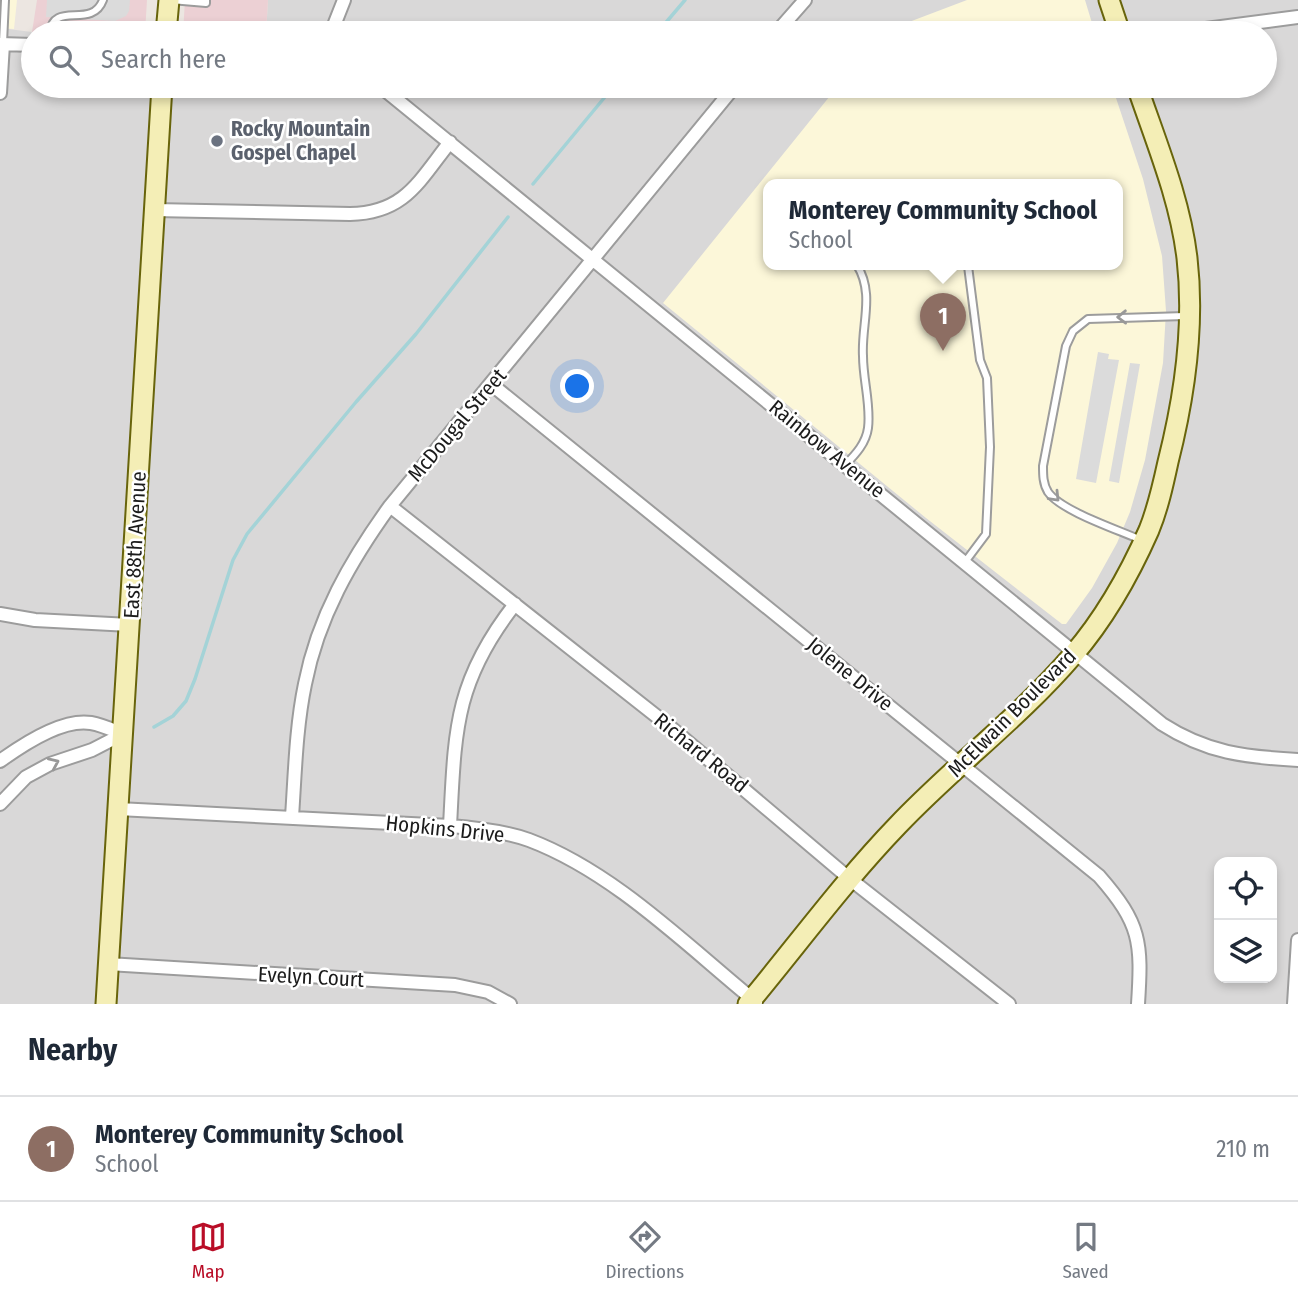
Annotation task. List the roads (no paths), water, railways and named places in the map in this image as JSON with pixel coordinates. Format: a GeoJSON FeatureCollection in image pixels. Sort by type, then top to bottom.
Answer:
{"type":"FeatureCollection","features":[{"type":"Feature","properties":{"kind":"street"},"geometry":{"type":"LineString","coordinates":[[167,21],[169,0]]}},
{"type":"Feature","properties":{"kind":"street"},"geometry":{"type":"LineString","coordinates":[[336,21],[345,0]]}},
{"type":"Feature","properties":{"kind":"street"},"geometry":{"type":"LineString","coordinates":[[787,21],[805,0]]}},
{"type":"Feature","properties":{"kind":"street"},"geometry":{"type":"LineString","coordinates":[[1109,0],[1116,21]]}},
{"type":"Feature","properties":{"kind":"street"},"geometry":{"type":"LineString","coordinates":[[1273,21],[1298,18]]}},
{"type":"Feature","properties":{"kind":"street"},"geometry":{"type":"LineString","coordinates":[[0,93],[1,44],[21,45]]}},
{"type":"Feature","properties":{"kind":"street","name":"East 88th Avenue"},"geometry":{"type":"LineString","coordinates":[[106,1004],[161,98]]}},
{"type":"Feature","properties":{"kind":"street","name":"Rainbow Avenue"},"geometry":{"type":"LineString","coordinates":[[395,98],[1162,724],[1185,738],[1234,755],[1298,760]]}},
{"type":"Feature","properties":{"kind":"street","name":"McDougal Street"},"geometry":{"type":"LineString","coordinates":[[292,817],[305,681],[315,645],[348,569],[390,506],[725,98]]}},
{"type":"Feature","properties":{"kind":"street","name":"McElwain Boulevard"},"geometry":{"type":"LineString","coordinates":[[753,1002],[850,879],[898,825],[1015,717],[1076,652],[1108,605],[1144,541],[1159,500],[1175,432],[1191,316],[1180,217],[1141,98]]}},
{"type":"Feature","properties":{"kind":"street"},"geometry":{"type":"LineString","coordinates":[[154,210],[350,214],[381,211],[410,193],[450,142]]}},
{"type":"Feature","properties":{"kind":"street","name":"Jolene Drive"},"geometry":{"type":"LineString","coordinates":[[491,384],[1099,876],[1117,896],[1135,926],[1139,948],[1138,1004]]}},
{"type":"Feature","properties":{"kind":"street","name":"Richard Road"},"geometry":{"type":"LineString","coordinates":[[390,506],[669,726],[850,879],[1009,1004]]}},
{"type":"Feature","properties":{"kind":"street"},"geometry":{"type":"LineString","coordinates":[[450,826],[455,737],[464,695],[482,651],[515,604]]}},
{"type":"Feature","properties":{"kind":"street"},"geometry":{"type":"LineString","coordinates":[[0,614],[35,620],[130,625]]}},
{"type":"Feature","properties":{"kind":"street"},"geometry":{"type":"LineString","coordinates":[[0,761],[29,741],[69,725],[89,722],[123,734]]}},
{"type":"Feature","properties":{"kind":"street"},"geometry":{"type":"LineString","coordinates":[[0,804],[26,777],[50,764],[92,750],[123,734]]}},
{"type":"Feature","properties":{"kind":"street","name":"Hopkins Drive"},"geometry":{"type":"LineString","coordinates":[[118,810],[450,826],[527,839],[594,872],[753,1002]]}},
{"type":"Feature","properties":{"kind":"street"},"geometry":{"type":"LineString","coordinates":[[1294,1004],[1298,940]]}},
{"type":"Feature","properties":{"kind":"street","name":"Evelyn Court"},"geometry":{"type":"LineString","coordinates":[[108,964],[455,985],[488,992],[510,1004]]}},
{"type":"Feature","properties":{"kind":"lane"},"geometry":{"type":"LineString","coordinates":[[1,44],[5,0]]}},
{"type":"Feature","properties":{"kind":"lane"},"geometry":{"type":"LineString","coordinates":[[52,21],[55,16],[65,12],[94,12],[103,0]]}},
{"type":"Feature","properties":{"kind":"lane"},"geometry":{"type":"LineString","coordinates":[[169,0],[206,3],[206,0]]}},
{"type":"Feature","properties":{"kind":"lane"},"geometry":{"type":"LineString","coordinates":[[845,464],[857,453],[868,429],[862,353],[866,288],[859,270]]}},
{"type":"Feature","properties":{"kind":"lane"},"geometry":{"type":"LineString","coordinates":[[965,562],[986,534],[990,447],[988,387],[980,360],[969,270]]}},
{"type":"Feature","properties":{"kind":"lane"},"geometry":{"type":"LineString","coordinates":[[1144,541],[1065,507],[1051,496],[1044,482],[1043,466],[1066,346],[1073,331],[1088,319],[1191,316]]}},
{"type":"Feature","properties":{"kind":"waterway"},"geometry":{"type":"LineString","coordinates":[[667,21],[685,0]]}},
{"type":"Feature","properties":{"kind":"waterway"},"geometry":{"type":"LineString","coordinates":[[533,184],[604,98]]}},
{"type":"Feature","properties":{"kind":"waterway"},"geometry":{"type":"LineString","coordinates":[[154,727],[173,716],[186,701],[233,560],[247,534],[416,334],[508,217]]}},
{"type":"Feature","properties":{"kind":"place","name":"Rocky Mountain Gospel Chapel"},"geometry":{"type":"Point","coordinates":[217,141]}},
{"type":"Feature","properties":{"kind":"place","name":"Monterey Community School"},"geometry":{"type":"Point","coordinates":[943,351]}}]}
